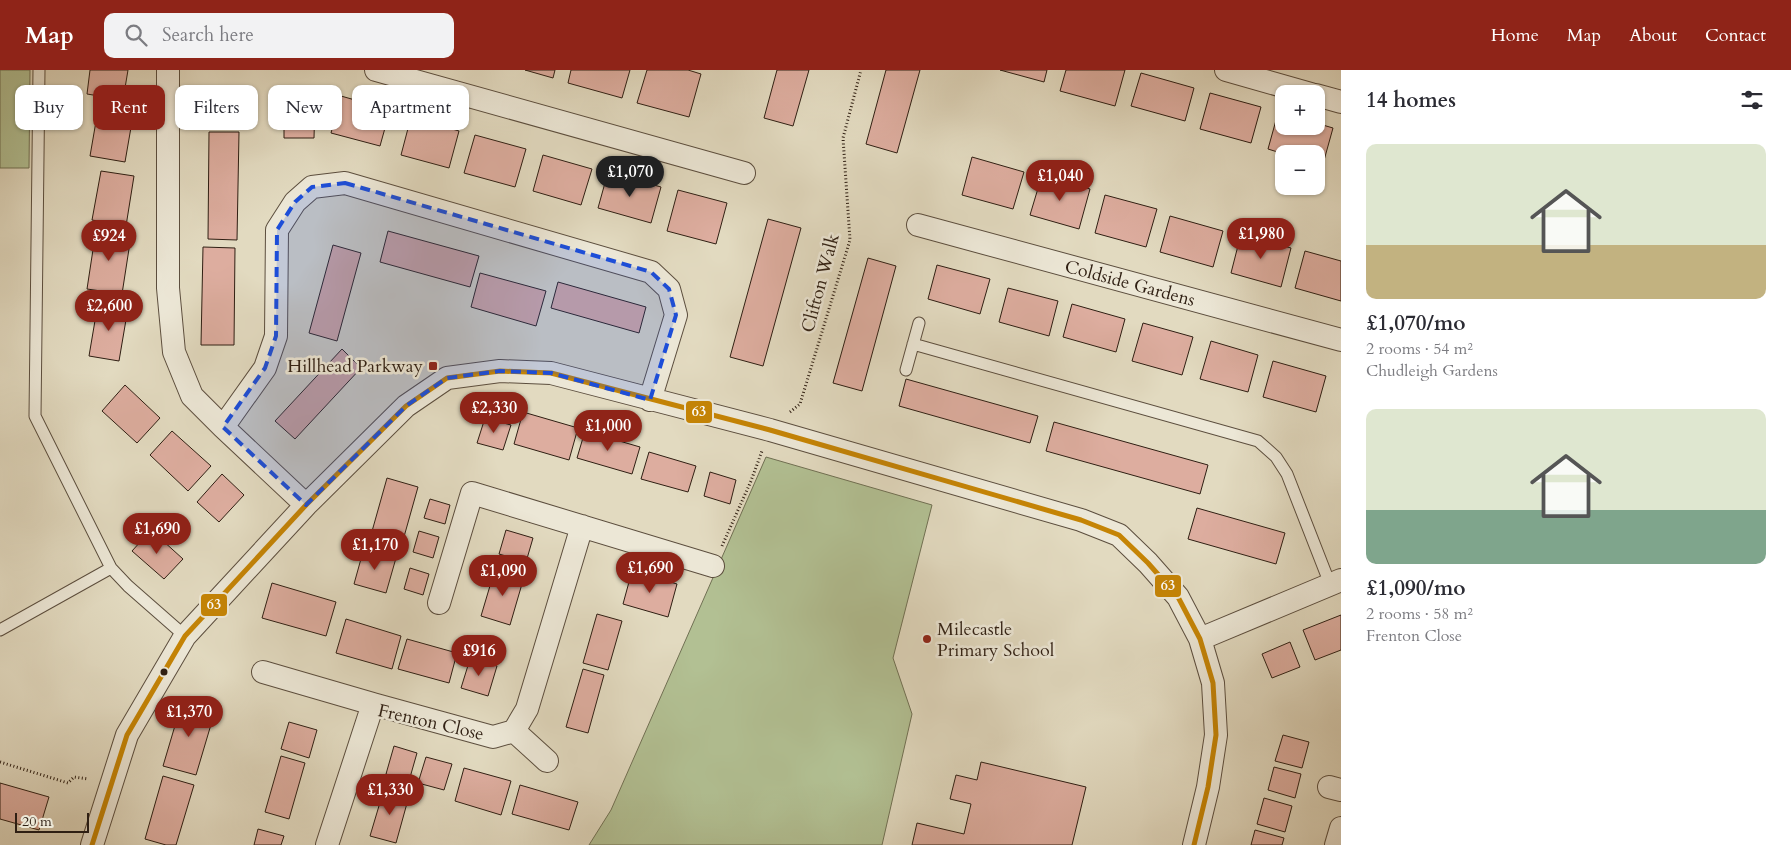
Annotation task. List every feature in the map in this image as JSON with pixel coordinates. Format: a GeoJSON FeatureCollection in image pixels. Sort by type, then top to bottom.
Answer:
{"type":"FeatureCollection","features":[{"type":"Feature","properties":{"kind":"street"},"geometry":{"type":"LineString","coordinates":[[168,70],[168,288],[174,352],[192,396],[306,505]]}},
{"type":"Feature","properties":{"kind":"street"},"geometry":{"type":"LineString","coordinates":[[376,70],[744,173]]}},
{"type":"Feature","properties":{"kind":"street"},"geometry":{"type":"LineString","coordinates":[[1226,70],[1279,85]]}},
{"type":"Feature","properties":{"kind":"street"},"geometry":{"type":"LineString","coordinates":[[1325,98],[1341,102]]}},
{"type":"Feature","properties":{"kind":"street"},"geometry":{"type":"LineString","coordinates":[[223,427],[265,368],[276,336],[277,230],[295,202],[312,187],[345,183],[651,272],[669,290],[676,315],[650,400]]}},
{"type":"Feature","properties":{"kind":"street","name":"Coldside Gardens"},"geometry":{"type":"LineString","coordinates":[[918,225],[1341,340]]}},
{"type":"Feature","properties":{"kind":"street"},"geometry":{"type":"LineString","coordinates":[[92,845],[127,735],[185,636],[306,505],[406,406],[447,378],[500,372],[551,373],[770,430],[1081,520],[1119,535],[1148,563],[1178,597],[1200,639],[1213,683],[1216,735],[1208,787],[1194,845]]}},
{"type":"Feature","properties":{"kind":"street"},"geometry":{"type":"LineString","coordinates":[[439,603],[472,493],[713,566]]}},
{"type":"Feature","properties":{"kind":"street"},"geometry":{"type":"LineString","coordinates":[[547,761],[514,731],[527,710],[582,526]]}},
{"type":"Feature","properties":{"kind":"street"},"geometry":{"type":"LineString","coordinates":[[1200,639],[1336,582]]}},
{"type":"Feature","properties":{"kind":"street"},"geometry":{"type":"LineString","coordinates":[[263,672],[372,704]]}},
{"type":"Feature","properties":{"kind":"street","name":"Frenton Close"},"geometry":{"type":"LineString","coordinates":[[327,845],[372,704],[493,737],[514,731]]}},
{"type":"Feature","properties":{"kind":"street"},"geometry":{"type":"LineString","coordinates":[[1336,845],[1341,828]]}},
{"type":"Feature","properties":{"kind":"lane"},"geometry":{"type":"LineString","coordinates":[[39,70],[36,416],[111,568],[128,586],[185,636]]}},
{"type":"Feature","properties":{"kind":"lane"},"geometry":{"type":"LineString","coordinates":[[906,370],[919,323]]}},
{"type":"Feature","properties":{"kind":"lane"},"geometry":{"type":"LineString","coordinates":[[913,344],[1258,441],[1276,457],[1287,474],[1336,582]]}},
{"type":"Feature","properties":{"kind":"lane"},"geometry":{"type":"LineString","coordinates":[[0,630],[111,568]]}},
{"type":"Feature","properties":{"kind":"path","name":"Clifton Walk"},"geometry":{"type":"LineString","coordinates":[[770,430],[800,404],[850,240],[843,138],[862,70]]}},
{"type":"Feature","properties":{"kind":"path"},"geometry":{"type":"LineString","coordinates":[[713,566],[751,481],[770,430]]}},
{"type":"Feature","properties":{"kind":"path"},"geometry":{"type":"LineString","coordinates":[[0,762],[68,783],[74,777],[92,779],[90,798],[104,805]]}},
{"type":"Feature","properties":{"kind":"highlighted area"},"geometry":{"type":"Polygon","coordinates":[[[345,183],[379,192],[651,272],[669,289],[676,315],[650,400],[551,373],[500,371],[447,378],[406,406],[306,505],[223,427],[265,368],[276,336],[277,230],[295,202],[312,187],[345,183]]]}},
{"type":"Feature","properties":{"kind":"green space"},"geometry":{"type":"Polygon","coordinates":[[[0,70],[30,70],[30,85],[15,85],[15,130],[29,130],[29,168],[0,168],[0,70]]]}},
{"type":"Feature","properties":{"kind":"green space"},"geometry":{"type":"Polygon","coordinates":[[[766,457],[932,505],[893,658],[912,714],[882,845],[589,845],[611,810],[766,457]]]}},
{"type":"Feature","properties":{"kind":"building"},"geometry":{"type":"Polygon","coordinates":[[[90,70],[128,70],[126,85],[93,85],[93,95],[87,94],[90,70]]]}},
{"type":"Feature","properties":{"kind":"building"},"geometry":{"type":"Polygon","coordinates":[[[525,70],[555,70],[553,78],[525,70]]]}},
{"type":"Feature","properties":{"kind":"building"},"geometry":{"type":"Polygon","coordinates":[[[571,70],[630,70],[622,98],[568,83],[571,70]]]}},
{"type":"Feature","properties":{"kind":"building"},"geometry":{"type":"Polygon","coordinates":[[[647,70],[688,70],[701,74],[689,117],[637,103],[647,70]]]}},
{"type":"Feature","properties":{"kind":"building"},"geometry":{"type":"Polygon","coordinates":[[[777,70],[809,70],[793,126],[764,118],[777,70]]]}},
{"type":"Feature","properties":{"kind":"building"},"geometry":{"type":"Polygon","coordinates":[[[886,70],[920,70],[897,153],[866,144],[886,70]]]}},
{"type":"Feature","properties":{"kind":"building"},"geometry":{"type":"Polygon","coordinates":[[[1000,70],[1047,70],[1044,82],[1000,70]]]}},
{"type":"Feature","properties":{"kind":"building"},"geometry":{"type":"Polygon","coordinates":[[[1066,70],[1125,70],[1115,106],[1060,91],[1066,70]]]}},
{"type":"Feature","properties":{"kind":"building"},"geometry":{"type":"Polygon","coordinates":[[[1141,73],[1194,88],[1185,121],[1131,106],[1141,73]]]}},
{"type":"Feature","properties":{"kind":"building"},"geometry":{"type":"Polygon","coordinates":[[[1210,93],[1261,107],[1251,143],[1200,129],[1210,93]]]}},
{"type":"Feature","properties":{"kind":"building"},"geometry":{"type":"Polygon","coordinates":[[[342,96],[352,99],[352,130],[384,130],[380,146],[331,133],[332,130],[342,130],[342,96]]]}},
{"type":"Feature","properties":{"kind":"building"},"geometry":{"type":"Polygon","coordinates":[[[1275,124],[1275,135],[1325,135],[1325,126],[1333,128],[1325,157],[1325,145],[1275,145],[1275,151],[1268,149],[1275,124]]]}},
{"type":"Feature","properties":{"kind":"building"},"geometry":{"type":"Polygon","coordinates":[[[94,130],[131,130],[125,162],[90,156],[94,130]]]}},
{"type":"Feature","properties":{"kind":"building"},"geometry":{"type":"Polygon","coordinates":[[[284,130],[314,130],[314,138],[284,138],[284,130]]]}},
{"type":"Feature","properties":{"kind":"building"},"geometry":{"type":"Polygon","coordinates":[[[408,130],[459,131],[449,168],[401,155],[408,130]]]}},
{"type":"Feature","properties":{"kind":"building"},"geometry":{"type":"Polygon","coordinates":[[[209,132],[239,132],[237,240],[208,239],[209,132]]]}},
{"type":"Feature","properties":{"kind":"building"},"geometry":{"type":"Polygon","coordinates":[[[475,135],[526,149],[515,187],[464,173],[475,135]]]}},
{"type":"Feature","properties":{"kind":"building"},"geometry":{"type":"Polygon","coordinates":[[[543,155],[592,169],[581,205],[533,191],[543,155]]]}},
{"type":"Feature","properties":{"kind":"building"},"geometry":{"type":"Polygon","coordinates":[[[972,157],[1024,172],[1013,209],[962,195],[972,157]]]}},
{"type":"Feature","properties":{"kind":"building"},"geometry":{"type":"Polygon","coordinates":[[[101,171],[134,176],[126,226],[92,220],[101,171]]]}},
{"type":"Feature","properties":{"kind":"building"},"geometry":{"type":"Polygon","coordinates":[[[608,172],[661,187],[651,223],[598,208],[608,172]]]}},
{"type":"Feature","properties":{"kind":"building"},"geometry":{"type":"Polygon","coordinates":[[[1042,175],[1090,189],[1079,229],[1030,215],[1042,175]]]}},
{"type":"Feature","properties":{"kind":"building"},"geometry":{"type":"Polygon","coordinates":[[[678,190],[727,203],[716,244],[667,231],[678,190]]]}},
{"type":"Feature","properties":{"kind":"building"},"geometry":{"type":"Polygon","coordinates":[[[1105,195],[1157,209],[1146,247],[1095,233],[1105,195]]]}},
{"type":"Feature","properties":{"kind":"building"},"geometry":{"type":"Polygon","coordinates":[[[1170,216],[1223,231],[1213,267],[1160,252],[1170,216]]]}},
{"type":"Feature","properties":{"kind":"building"},"geometry":{"type":"Polygon","coordinates":[[[768,219],[801,228],[763,366],[730,357],[768,219]]]}},
{"type":"Feature","properties":{"kind":"building"},"geometry":{"type":"Polygon","coordinates":[[[96,230],[131,236],[122,294],[87,289],[96,230]]]}},
{"type":"Feature","properties":{"kind":"building"},"geometry":{"type":"Polygon","coordinates":[[[388,231],[479,256],[470,287],[380,262],[388,231]]]}},
{"type":"Feature","properties":{"kind":"building"},"geometry":{"type":"Polygon","coordinates":[[[1241,234],[1291,248],[1281,287],[1231,273],[1241,234]]]}},
{"type":"Feature","properties":{"kind":"building"},"geometry":{"type":"Polygon","coordinates":[[[333,245],[361,253],[337,341],[309,333],[333,245]]]}},
{"type":"Feature","properties":{"kind":"building"},"geometry":{"type":"Polygon","coordinates":[[[203,247],[235,248],[234,345],[201,345],[203,247]]]}},
{"type":"Feature","properties":{"kind":"building"},"geometry":{"type":"Polygon","coordinates":[[[1305,251],[1341,261],[1341,301],[1295,288],[1305,251]]]}},
{"type":"Feature","properties":{"kind":"building"},"geometry":{"type":"Polygon","coordinates":[[[868,258],[896,266],[862,391],[833,383],[868,258]]]}},
{"type":"Feature","properties":{"kind":"building"},"geometry":{"type":"Polygon","coordinates":[[[937,265],[990,279],[980,314],[928,299],[937,265]]]}},
{"type":"Feature","properties":{"kind":"building"},"geometry":{"type":"Polygon","coordinates":[[[480,273],[546,291],[536,326],[471,307],[480,273]]]}},
{"type":"Feature","properties":{"kind":"building"},"geometry":{"type":"Polygon","coordinates":[[[558,282],[646,307],[639,333],[551,308],[558,282]]]}},
{"type":"Feature","properties":{"kind":"building"},"geometry":{"type":"Polygon","coordinates":[[[1008,288],[1058,301],[1049,336],[999,322],[1008,288]]]}},
{"type":"Feature","properties":{"kind":"building"},"geometry":{"type":"Polygon","coordinates":[[[98,303],[128,308],[119,361],[89,356],[98,303]]]}},
{"type":"Feature","properties":{"kind":"building"},"geometry":{"type":"Polygon","coordinates":[[[1072,304],[1125,319],[1116,352],[1063,337],[1072,304]]]}},
{"type":"Feature","properties":{"kind":"building"},"geometry":{"type":"Polygon","coordinates":[[[1143,323],[1193,337],[1182,375],[1132,361],[1143,323]]]}},
{"type":"Feature","properties":{"kind":"building"},"geometry":{"type":"Polygon","coordinates":[[[1211,341],[1258,355],[1248,392],[1200,379],[1211,341]]]}},
{"type":"Feature","properties":{"kind":"building"},"geometry":{"type":"Polygon","coordinates":[[[342,349],[361,368],[295,439],[275,421],[342,349]]]}},
{"type":"Feature","properties":{"kind":"building"},"geometry":{"type":"Polygon","coordinates":[[[1273,361],[1326,376],[1316,412],[1263,397],[1273,361]]]}},
{"type":"Feature","properties":{"kind":"building"},"geometry":{"type":"Polygon","coordinates":[[[906,379],[1038,416],[1030,443],[899,406],[906,379]]]}},
{"type":"Feature","properties":{"kind":"building"},"geometry":{"type":"Polygon","coordinates":[[[125,385],[160,418],[137,443],[102,411],[125,385]]]}},
{"type":"Feature","properties":{"kind":"building"},"geometry":{"type":"Polygon","coordinates":[[[523,412],[578,428],[569,460],[514,444],[523,412]]]}},
{"type":"Feature","properties":{"kind":"building"},"geometry":{"type":"Polygon","coordinates":[[[485,418],[511,425],[503,450],[477,443],[485,418]]]}},
{"type":"Feature","properties":{"kind":"building"},"geometry":{"type":"Polygon","coordinates":[[[1054,422],[1208,465],[1200,494],[1046,451],[1054,422]]]}},
{"type":"Feature","properties":{"kind":"building"},"geometry":{"type":"Polygon","coordinates":[[[172,431],[211,466],[188,491],[150,455],[172,431]]]}},
{"type":"Feature","properties":{"kind":"building"},"geometry":{"type":"Polygon","coordinates":[[[585,431],[640,447],[632,474],[577,458],[585,431]]]}},
{"type":"Feature","properties":{"kind":"building"},"geometry":{"type":"Polygon","coordinates":[[[649,452],[696,466],[688,492],[641,479],[649,452]]]}},
{"type":"Feature","properties":{"kind":"building"},"geometry":{"type":"Polygon","coordinates":[[[710,472],[736,480],[730,504],[704,496],[710,472]]]}},
{"type":"Feature","properties":{"kind":"building"},"geometry":{"type":"Polygon","coordinates":[[[222,474],[244,495],[219,522],[197,502],[222,474]]]}},
{"type":"Feature","properties":{"kind":"building"},"geometry":{"type":"Polygon","coordinates":[[[387,478],[418,487],[400,551],[369,542],[387,478]]]}},
{"type":"Feature","properties":{"kind":"building"},"geometry":{"type":"Polygon","coordinates":[[[430,499],[450,505],[445,524],[424,518],[430,499]]]}},
{"type":"Feature","properties":{"kind":"building"},"geometry":{"type":"Polygon","coordinates":[[[1197,508],[1285,533],[1276,564],[1188,539],[1197,508]]]}},
{"type":"Feature","properties":{"kind":"building"},"geometry":{"type":"Polygon","coordinates":[[[151,530],[183,559],[164,579],[132,551],[151,530]]]}},
{"type":"Feature","properties":{"kind":"building"},"geometry":{"type":"Polygon","coordinates":[[[506,530],[533,538],[526,562],[499,554],[506,530]]]}},
{"type":"Feature","properties":{"kind":"building"},"geometry":{"type":"Polygon","coordinates":[[[419,531],[439,537],[433,558],[413,552],[419,531]]]}},
{"type":"Feature","properties":{"kind":"building"},"geometry":{"type":"Polygon","coordinates":[[[364,548],[396,558],[386,593],[354,584],[364,548]]]}},
{"type":"Feature","properties":{"kind":"building"},"geometry":{"type":"Polygon","coordinates":[[[410,568],[429,574],[423,595],[404,589],[410,568]]]}},
{"type":"Feature","properties":{"kind":"building"},"geometry":{"type":"Polygon","coordinates":[[[495,569],[524,577],[510,625],[481,616],[495,569]]]}},
{"type":"Feature","properties":{"kind":"building"},"geometry":{"type":"Polygon","coordinates":[[[632,571],[677,584],[668,617],[623,604],[632,571]]]}},
{"type":"Feature","properties":{"kind":"building"},"geometry":{"type":"Polygon","coordinates":[[[272,583],[336,602],[326,636],[262,618],[272,583]]]}},
{"type":"Feature","properties":{"kind":"building"},"geometry":{"type":"Polygon","coordinates":[[[597,614],[622,621],[608,670],[583,663],[597,614]]]}},
{"type":"Feature","properties":{"kind":"building"},"geometry":{"type":"Polygon","coordinates":[[[1341,615],[1341,650],[1315,660],[1303,630],[1341,615]]]}},
{"type":"Feature","properties":{"kind":"building"},"geometry":{"type":"Polygon","coordinates":[[[346,619],[401,636],[392,669],[336,653],[346,619]]]}},
{"type":"Feature","properties":{"kind":"building"},"geometry":{"type":"Polygon","coordinates":[[[407,639],[457,653],[449,683],[398,669],[407,639]]]}},
{"type":"Feature","properties":{"kind":"building"},"geometry":{"type":"Polygon","coordinates":[[[1290,642],[1300,667],[1272,678],[1262,654],[1290,642]]]}},
{"type":"Feature","properties":{"kind":"building"},"geometry":{"type":"Polygon","coordinates":[[[470,659],[497,666],[488,696],[461,688],[470,659]]]}},
{"type":"Feature","properties":{"kind":"building"},"geometry":{"type":"Polygon","coordinates":[[[583,669],[604,675],[588,733],[566,727],[583,669]]]}},
{"type":"Feature","properties":{"kind":"building"},"geometry":{"type":"Polygon","coordinates":[[[182,702],[215,711],[196,775],[163,766],[182,702]]]}},
{"type":"Feature","properties":{"kind":"building"},"geometry":{"type":"Polygon","coordinates":[[[289,722],[317,730],[309,758],[281,749],[289,722]]]}},
{"type":"Feature","properties":{"kind":"building"},"geometry":{"type":"Polygon","coordinates":[[[1283,735],[1309,742],[1302,768],[1275,761],[1283,735]]]}},
{"type":"Feature","properties":{"kind":"building"},"geometry":{"type":"Polygon","coordinates":[[[394,746],[417,753],[409,781],[386,774],[394,746]]]}},
{"type":"Feature","properties":{"kind":"building"},"geometry":{"type":"Polygon","coordinates":[[[281,756],[305,763],[289,819],[265,812],[281,756]]]}},
{"type":"Feature","properties":{"kind":"building"},"geometry":{"type":"Polygon","coordinates":[[[426,757],[452,764],[444,790],[418,783],[426,757]]]}},
{"type":"Feature","properties":{"kind":"building"},"geometry":{"type":"Polygon","coordinates":[[[981,762],[1086,787],[1072,845],[912,845],[917,823],[964,834],[971,804],[950,799],[956,775],[977,780],[981,762]]]}},
{"type":"Feature","properties":{"kind":"building"},"geometry":{"type":"Polygon","coordinates":[[[1274,767],[1301,774],[1295,798],[1268,790],[1274,767]]]}},
{"type":"Feature","properties":{"kind":"building"},"geometry":{"type":"Polygon","coordinates":[[[464,768],[511,781],[501,815],[455,801],[464,768]]]}},
{"type":"Feature","properties":{"kind":"building"},"geometry":{"type":"Polygon","coordinates":[[[163,776],[194,785],[176,845],[166,845],[145,839],[163,776]]]}},
{"type":"Feature","properties":{"kind":"building"},"geometry":{"type":"Polygon","coordinates":[[[0,783],[49,797],[39,830],[0,819],[0,783]]]}},
{"type":"Feature","properties":{"kind":"building"},"geometry":{"type":"Polygon","coordinates":[[[520,785],[578,802],[569,830],[512,814],[520,785]]]}},
{"type":"Feature","properties":{"kind":"building"},"geometry":{"type":"Polygon","coordinates":[[[384,789],[409,796],[396,843],[370,836],[384,789]]]}},
{"type":"Feature","properties":{"kind":"building"},"geometry":{"type":"Polygon","coordinates":[[[1264,798],[1292,806],[1285,832],[1257,824],[1264,798]]]}},
{"type":"Feature","properties":{"kind":"building"},"geometry":{"type":"Polygon","coordinates":[[[258,829],[284,836],[281,845],[254,845],[258,829]]]}},
{"type":"Feature","properties":{"kind":"building"},"geometry":{"type":"Polygon","coordinates":[[[1255,830],[1284,838],[1282,845],[1251,845],[1255,830]]]}},
{"type":"Feature","properties":{"kind":"transit line","name":"63"},"geometry":{"type":"LineString","coordinates":[[92,845],[127,735],[185,636],[306,505],[406,406],[447,378],[500,371],[551,373],[770,430],[1081,520],[1119,535],[1148,563],[1178,597],[1200,639],[1213,683],[1216,735],[1208,787],[1194,845]]}},
{"type":"Feature","properties":{"kind":"place","name":"Hillhead Parkway"},"geometry":{"type":"Point","coordinates":[433,366]}},
{"type":"Feature","properties":{"kind":"place","name":"Milecastle Primary School"},"geometry":{"type":"Point","coordinates":[927,639]}}]}
